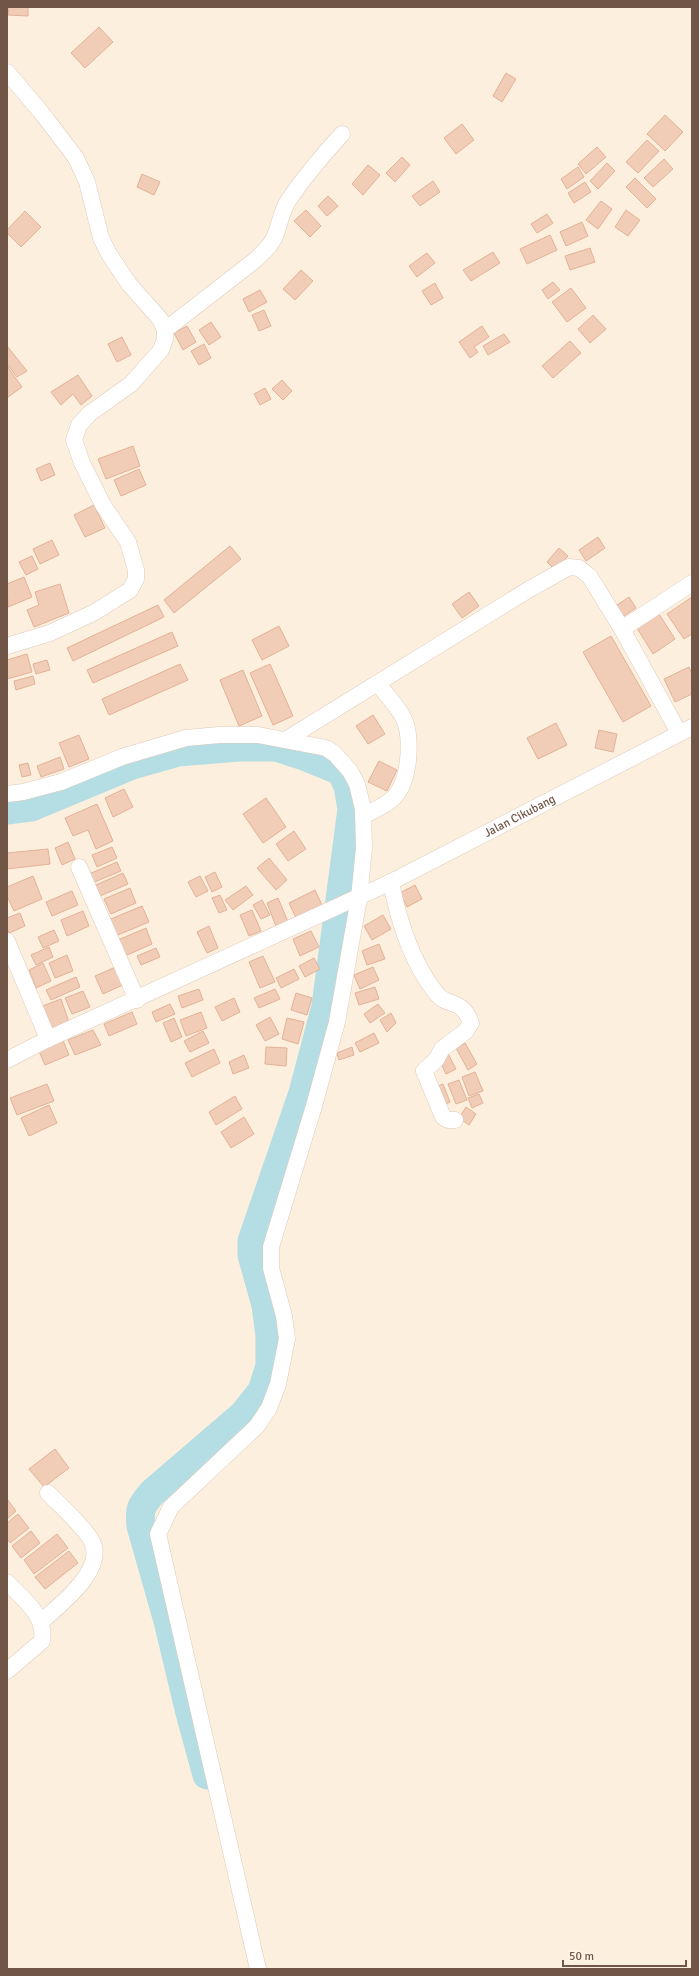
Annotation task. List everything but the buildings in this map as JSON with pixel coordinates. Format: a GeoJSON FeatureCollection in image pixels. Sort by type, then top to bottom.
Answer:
{"type":"FeatureCollection","features":[{"type":"Feature","properties":{"kind":"street"},"geometry":{"type":"LineString","coordinates":[[7,72],[41,112],[76,158],[87,182],[101,238],[109,254],[129,284],[160,319],[165,330],[165,339],[161,350],[131,384],[89,414],[79,425],[74,440],[82,463],[103,504],[128,542],[135,566],[136,579],[130,590],[95,612],[50,633],[7,646]]}},
{"type":"Feature","properties":{"kind":"street"},"geometry":{"type":"LineString","coordinates":[[165,330],[266,250],[275,236],[280,217],[288,202],[321,158],[342,134]]}},
{"type":"Feature","properties":{"kind":"street"},"geometry":{"type":"LineString","coordinates":[[287,739],[569,566],[579,568],[590,577],[686,730]]}},
{"type":"Feature","properties":{"kind":"street"},"geometry":{"type":"LineString","coordinates":[[622,629],[692,583]]}},
{"type":"Feature","properties":{"kind":"street"},"geometry":{"type":"LineString","coordinates":[[363,816],[384,805],[397,794],[403,783],[409,753],[408,735],[403,716],[378,684]]}},
{"type":"Feature","properties":{"kind":"street","name":"Jalan Cikubang"},"geometry":{"type":"LineString","coordinates":[[7,1060],[391,882],[686,730]]}},
{"type":"Feature","properties":{"kind":"street"},"geometry":{"type":"LineString","coordinates":[[7,794],[23,792],[61,782],[122,757],[186,738],[238,734],[287,739],[326,748],[335,754],[345,764],[357,784],[363,816],[364,848],[353,900],[337,1022],[314,1106],[272,1247],[270,1268],[284,1316],[287,1339],[278,1384],[269,1408],[257,1426],[171,1507],[158,1534],[258,1969]]}},
{"type":"Feature","properties":{"kind":"street"},"geometry":{"type":"LineString","coordinates":[[79,867],[137,1000]]}},
{"type":"Feature","properties":{"kind":"street"},"geometry":{"type":"LineString","coordinates":[[391,882],[399,917],[424,973],[436,993],[464,1009],[471,1024],[466,1031],[442,1049],[436,1060],[424,1071],[443,1117],[448,1120],[455,1120]]}},
{"type":"Feature","properties":{"kind":"street"},"geometry":{"type":"LineString","coordinates":[[7,941],[48,1040]]}},
{"type":"Feature","properties":{"kind":"street"},"geometry":{"type":"LineString","coordinates":[[41,1622],[82,1584],[94,1557],[91,1539],[48,1493]]}},
{"type":"Feature","properties":{"kind":"street"},"geometry":{"type":"LineString","coordinates":[[7,1582],[38,1615],[41,1622],[42,1641],[7,1671]]}},
{"type":"Feature","properties":{"kind":"waterway"},"geometry":{"type":"LineString","coordinates":[[7,810],[31,807],[132,765],[178,752],[239,747],[276,747],[304,756],[341,771],[348,786],[352,809],[326,1006],[303,1093],[252,1241],[252,1255],[266,1305],[270,1336],[270,1366],[262,1391],[244,1414],[152,1493],[145,1501],[140,1516],[141,1526],[168,1621],[190,1713],[207,1775]]}}]}
